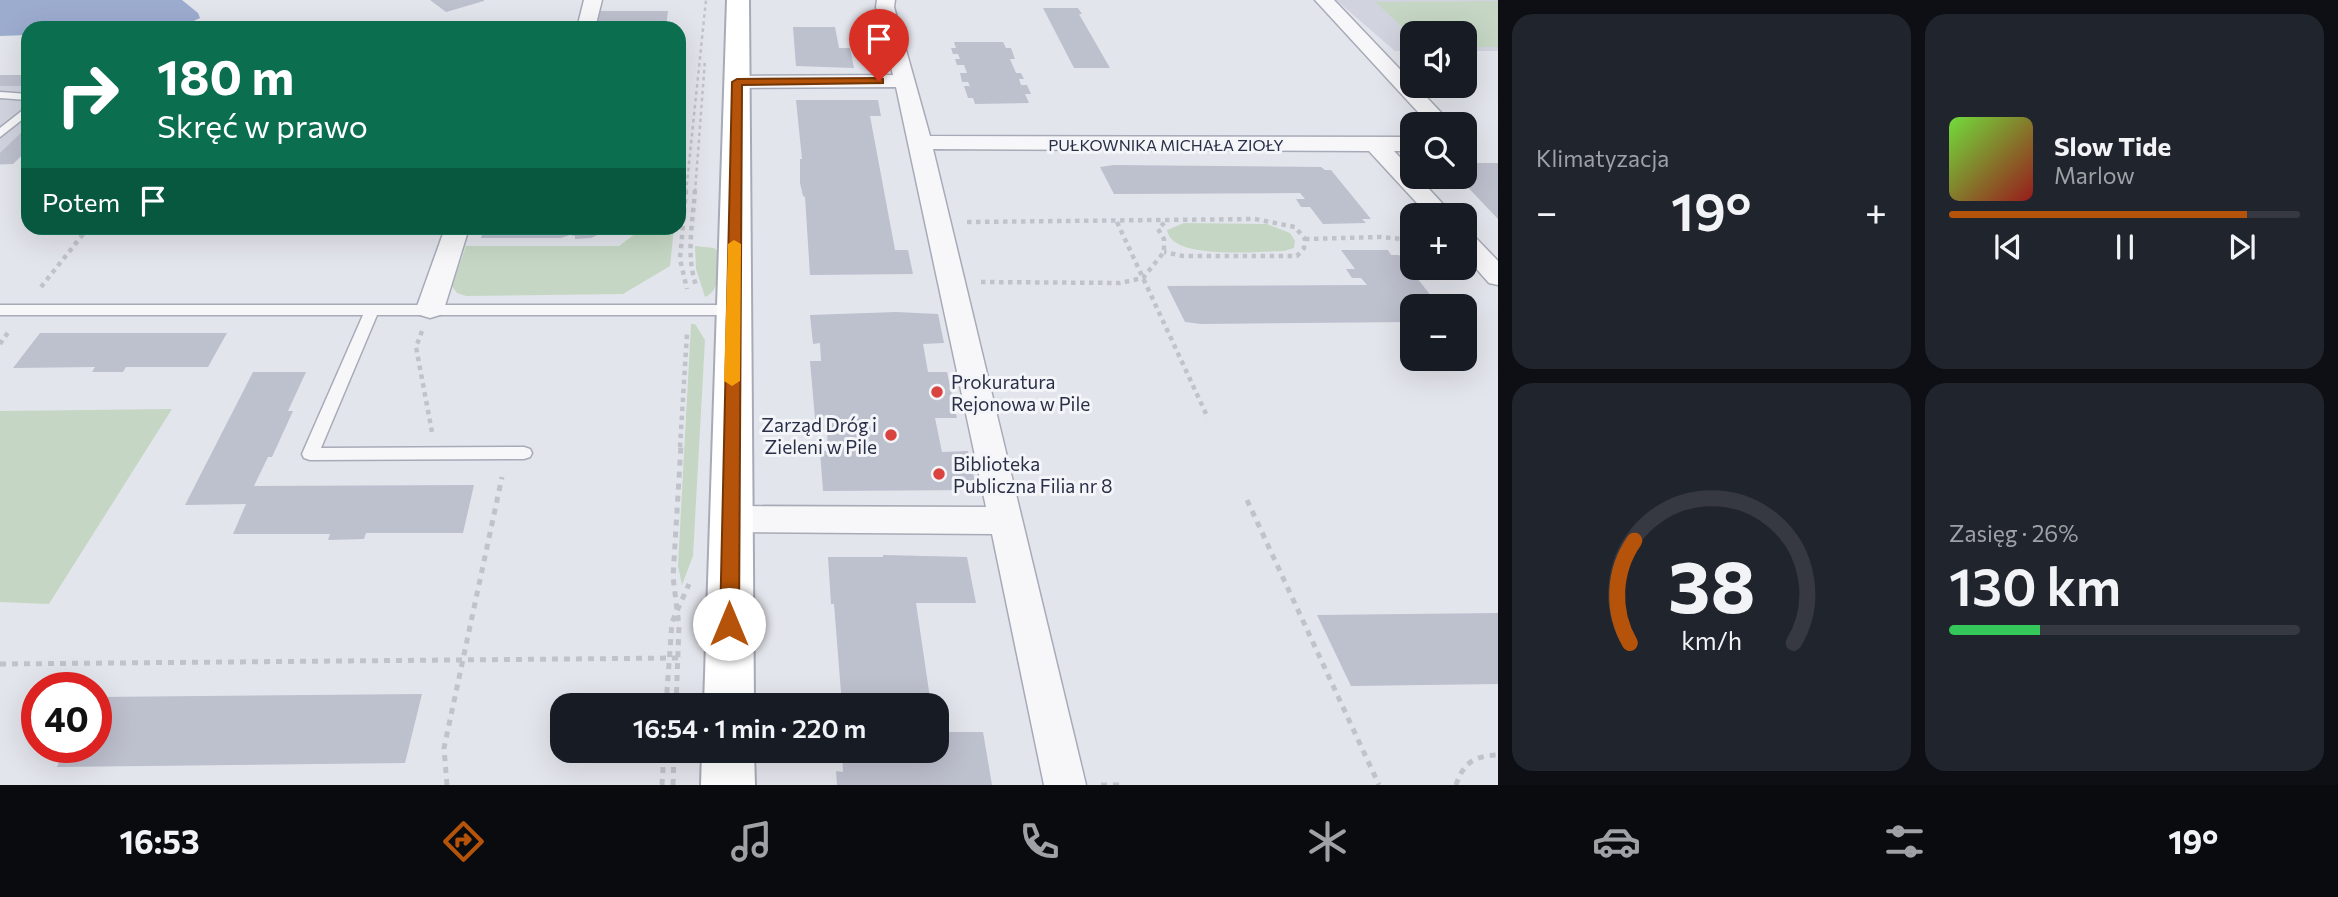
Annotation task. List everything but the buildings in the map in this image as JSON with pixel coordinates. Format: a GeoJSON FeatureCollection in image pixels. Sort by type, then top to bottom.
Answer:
{"type":"FeatureCollection","features":[{"type":"Feature","properties":{"kind":"street"},"geometry":{"type":"LineString","coordinates":[[588,21],[593,0]]}},
{"type":"Feature","properties":{"kind":"street"},"geometry":{"type":"LineString","coordinates":[[729,693],[738,0]]}},
{"type":"Feature","properties":{"kind":"street"},"geometry":{"type":"LineString","coordinates":[[886,0],[1065,785]]}},
{"type":"Feature","properties":{"kind":"street"},"geometry":{"type":"LineString","coordinates":[[1324,0],[1430,112]]}},
{"type":"Feature","properties":{"kind":"street"},"geometry":{"type":"LineString","coordinates":[[737,82],[904,81]]}},
{"type":"Feature","properties":{"kind":"street","name":"PUŁKOWNIKA MICHAŁA ZIOŁY"},"geometry":{"type":"LineString","coordinates":[[920,141],[941,144],[1400,144]]}},
{"type":"Feature","properties":{"kind":"street"},"geometry":{"type":"LineString","coordinates":[[1375,144],[1430,203]]}},
{"type":"Feature","properties":{"kind":"street"},"geometry":{"type":"LineString","coordinates":[[430,309],[455,235]]}},
{"type":"Feature","properties":{"kind":"street"},"geometry":{"type":"LineString","coordinates":[[1477,254],[1498,277]]}},
{"type":"Feature","properties":{"kind":"street"},"geometry":{"type":"LineString","coordinates":[[730,519],[1004,521]]}},
{"type":"Feature","properties":{"kind":"street"},"geometry":{"type":"LineString","coordinates":[[728,763],[728,785]]}},
{"type":"Feature","properties":{"kind":"lane"},"geometry":{"type":"LineString","coordinates":[[0,95],[21,96]]}},
{"type":"Feature","properties":{"kind":"lane"},"geometry":{"type":"LineString","coordinates":[[0,134],[21,115]]}},
{"type":"Feature","properties":{"kind":"lane"},"geometry":{"type":"LineString","coordinates":[[0,310],[733,310]]}},
{"type":"Feature","properties":{"kind":"lane"},"geometry":{"type":"LineString","coordinates":[[372,310],[310,454],[516,453]]}},
{"type":"Feature","properties":{"kind":"path"},"geometry":{"type":"LineString","coordinates":[[686,191],[706,0]]}},
{"type":"Feature","properties":{"kind":"path"},"geometry":{"type":"LineString","coordinates":[[699,295],[691,273],[690,255],[706,37],[713,0]]}},
{"type":"Feature","properties":{"kind":"path"},"geometry":{"type":"LineString","coordinates":[[938,222],[1255,219],[1295,227],[1305,239],[1304,248],[1297,256],[1183,256],[1164,252]]}},
{"type":"Feature","properties":{"kind":"path"},"geometry":{"type":"LineString","coordinates":[[951,282],[1120,283],[1143,278],[1164,252],[1164,239],[1158,229],[1167,220]]}},
{"type":"Feature","properties":{"kind":"path"},"geometry":{"type":"LineString","coordinates":[[1116,222],[1208,418]]}},
{"type":"Feature","properties":{"kind":"path"},"geometry":{"type":"LineString","coordinates":[[23,310],[82,235]]}},
{"type":"Feature","properties":{"kind":"path"},"geometry":{"type":"LineString","coordinates":[[682,235],[680,259],[688,294]]}},
{"type":"Feature","properties":{"kind":"path"},"geometry":{"type":"LineString","coordinates":[[1305,239],[1400,239]]}},
{"type":"Feature","properties":{"kind":"path"},"geometry":{"type":"LineString","coordinates":[[430,309],[416,347],[436,454]]}},
{"type":"Feature","properties":{"kind":"path"},"geometry":{"type":"LineString","coordinates":[[677,693],[679,626],[673,578],[688,323]]}},
{"type":"Feature","properties":{"kind":"path"},"geometry":{"type":"LineString","coordinates":[[447,785],[444,748],[463,660],[516,453]]}},
{"type":"Feature","properties":{"kind":"path"},"geometry":{"type":"LineString","coordinates":[[1247,500],[1379,785]]}},
{"type":"Feature","properties":{"kind":"path"},"geometry":{"type":"LineString","coordinates":[[0,664],[678,658]]}},
{"type":"Feature","properties":{"kind":"path"},"geometry":{"type":"LineString","coordinates":[[1456,785],[1462,765],[1476,756],[1498,755]]}},
{"type":"Feature","properties":{"kind":"path"},"geometry":{"type":"LineString","coordinates":[[662,785],[663,763]]}},
{"type":"Feature","properties":{"kind":"path"},"geometry":{"type":"LineString","coordinates":[[673,785],[674,763]]}},
{"type":"Feature","properties":{"kind":"shaded area"},"geometry":{"type":"Polygon","coordinates":[[[1336,0],[1498,0],[1498,51],[1477,51],[1477,21],[1400,21],[1400,51],[1395,51],[1336,0]]]}},
{"type":"Feature","properties":{"kind":"shaded area"},"geometry":{"type":"Polygon","coordinates":[[[0,75],[21,75],[21,156],[13,164],[0,165],[0,75]]]}},
{"type":"Feature","properties":{"kind":"green space"},"geometry":{"type":"Polygon","coordinates":[[[1498,1],[1498,47],[1477,47],[1477,21],[1400,21],[1400,25],[1375,2],[1498,1]]]}},
{"type":"Feature","properties":{"kind":"green space"},"geometry":{"type":"Polygon","coordinates":[[[1184,223],[1267,224],[1290,233],[1295,241],[1294,248],[1284,251],[1237,253],[1199,250],[1172,240],[1167,230],[1184,223]]]}},
{"type":"Feature","properties":{"kind":"green space"},"geometry":{"type":"Polygon","coordinates":[[[634,235],[673,235],[670,266],[623,294],[466,296],[457,293],[452,286],[466,246],[619,246],[634,235]]]}},
{"type":"Feature","properties":{"kind":"green space"},"geometry":{"type":"Polygon","coordinates":[[[695,246],[714,248],[719,252],[717,284],[705,297],[696,269],[695,246]]]}},
{"type":"Feature","properties":{"kind":"green space"},"geometry":{"type":"Polygon","coordinates":[[[691,324],[695,324],[705,340],[693,556],[682,585],[678,566],[691,324]]]}},
{"type":"Feature","properties":{"kind":"green space"},"geometry":{"type":"Polygon","coordinates":[[[172,409],[49,604],[0,602],[0,411],[172,409]]]}},
{"type":"Feature","properties":{"kind":"water"},"geometry":{"type":"Polygon","coordinates":[[[0,0],[182,0],[198,13],[200,18],[192,21],[21,21],[21,35],[0,36],[0,0]]]}},
{"type":"Feature","properties":{"kind":"slow traffic"},"geometry":{"type":"LineString","coordinates":[[732,381],[734,244]]}},
{"type":"Feature","properties":{"kind":"place","name":"Prokuratura Rejonowa w Pile"},"geometry":{"type":"Point","coordinates":[937,392]}},
{"type":"Feature","properties":{"kind":"place","name":"Zarząd Dróg i Zieleni w Pile"},"geometry":{"type":"Point","coordinates":[891,435]}},
{"type":"Feature","properties":{"kind":"place","name":"Biblioteka Publiczna Filia nr 8"},"geometry":{"type":"Point","coordinates":[939,474]}},
{"type":"Feature","properties":{"kind":"route"},"geometry":{"type":"LineString","coordinates":[[729,624],[737,82],[879,81]]}}]}
